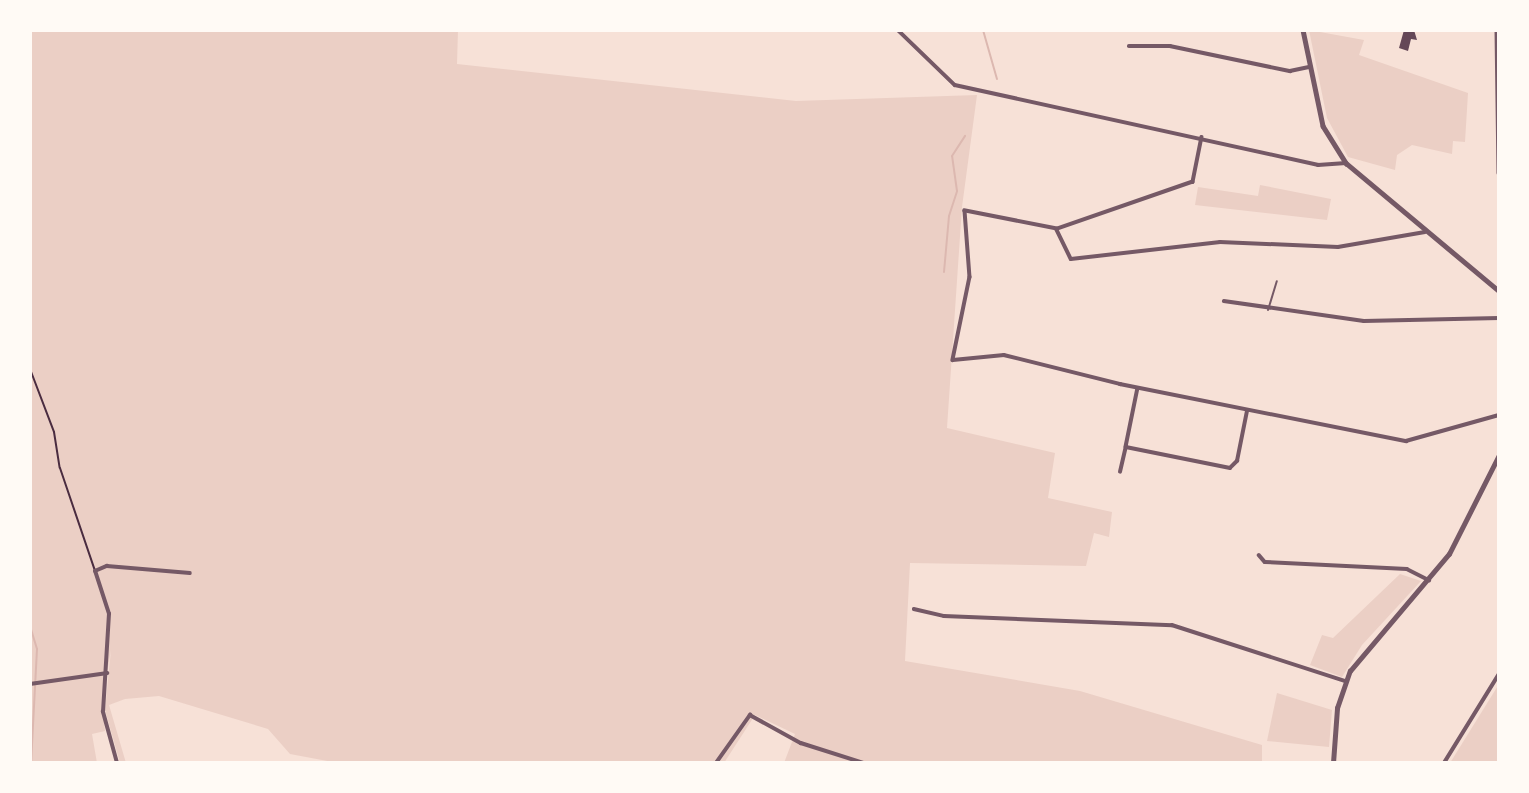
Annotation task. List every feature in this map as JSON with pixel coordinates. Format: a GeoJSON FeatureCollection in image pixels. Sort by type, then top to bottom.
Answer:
{"type":"FeatureCollection","features":[{"type":"Feature","properties":{"kind":"street"},"geometry":{"type":"LineString","coordinates":[[898,30],[955,85],[1060,105],[1318,165],[1346,163]]}},
{"type":"Feature","properties":{"kind":"street"},"geometry":{"type":"LineString","coordinates":[[1303,30],[1323,126],[1346,163],[1425,232],[1499,291]]}},
{"type":"Feature","properties":{"kind":"street"},"geometry":{"type":"LineString","coordinates":[[1497,30],[1499,173]]}},
{"type":"Feature","properties":{"kind":"street"},"geometry":{"type":"LineString","coordinates":[[1129,46],[1170,46],[1290,71],[1309,67]]}},
{"type":"Feature","properties":{"kind":"street"},"geometry":{"type":"LineString","coordinates":[[1202,137],[1193,181],[1057,229],[965,211],[970,277],[953,360],[1004,355],[1138,388],[1406,440],[1499,415]]}},
{"type":"Feature","properties":{"kind":"street"},"geometry":{"type":"LineString","coordinates":[[1057,229],[1068,256],[1083,259],[1123,250],[1220,242],[1338,247],[1425,232]]}},
{"type":"Feature","properties":{"kind":"street"},"geometry":{"type":"LineString","coordinates":[[1224,301],[1268,310],[1364,321],[1499,318]]}},
{"type":"Feature","properties":{"kind":"street"},"geometry":{"type":"LineString","coordinates":[[1120,472],[1138,388]]}},
{"type":"Feature","properties":{"kind":"street"},"geometry":{"type":"LineString","coordinates":[[1126,447],[1230,468],[1237,461],[1247,410]]}},
{"type":"Feature","properties":{"kind":"street"},"geometry":{"type":"LineString","coordinates":[[1334,763],[1337,708],[1345,681],[1364,649],[1429,580],[1456,542],[1499,455]]}},
{"type":"Feature","properties":{"kind":"street"},"geometry":{"type":"LineString","coordinates":[[1259,555],[1265,562],[1407,569],[1429,580]]}},
{"type":"Feature","properties":{"kind":"street"},"geometry":{"type":"LineString","coordinates":[[117,763],[103,712],[109,614],[95,571],[107,566],[190,573]]}},
{"type":"Feature","properties":{"kind":"street"},"geometry":{"type":"LineString","coordinates":[[914,609],[944,616],[1172,625],[1345,681]]}},
{"type":"Feature","properties":{"kind":"street"},"geometry":{"type":"LineString","coordinates":[[34,684],[107,673]]}},
{"type":"Feature","properties":{"kind":"street"},"geometry":{"type":"LineString","coordinates":[[1444,763],[1499,674]]}},
{"type":"Feature","properties":{"kind":"street"},"geometry":{"type":"LineString","coordinates":[[716,763],[750,715],[801,743],[864,763]]}},
{"type":"Feature","properties":{"kind":"lane"},"geometry":{"type":"LineString","coordinates":[[1268,310],[1277,281]]}},
{"type":"Feature","properties":{"kind":"path"},"geometry":{"type":"LineString","coordinates":[[30,369],[54,432],[60,468],[95,571]]}},
{"type":"Feature","properties":{"kind":"shaded area"},"geometry":{"type":"Polygon","coordinates":[[[30,30],[458,30],[457,64],[796,101],[977,95],[962,207],[947,428],[1055,453],[1048,498],[1112,512],[1109,537],[1094,533],[1086,566],[910,563],[905,661],[1080,691],[1262,745],[1262,763],[784,763],[795,734],[755,715],[724,763],[338,763],[290,754],[268,729],[159,696],[125,699],[109,705],[126,763],[120,763],[105,710],[111,650],[102,701],[105,731],[92,734],[97,763],[30,763],[30,30]]]}},
{"type":"Feature","properties":{"kind":"shaded area"},"geometry":{"type":"Polygon","coordinates":[[[1309,30],[1364,40],[1359,55],[1468,93],[1465,142],[1453,141],[1452,154],[1412,145],[1397,155],[1395,170],[1348,157],[1327,118],[1309,30]]]}},
{"type":"Feature","properties":{"kind":"shaded area"},"geometry":{"type":"Polygon","coordinates":[[[1260,185],[1331,199],[1327,220],[1195,205],[1198,187],[1258,196],[1260,185]]]}},
{"type":"Feature","properties":{"kind":"shaded area"},"geometry":{"type":"Polygon","coordinates":[[[1400,574],[1421,581],[1362,645],[1342,677],[1310,665],[1322,635],[1333,638],[1400,574]]]}},
{"type":"Feature","properties":{"kind":"shaded area"},"geometry":{"type":"Polygon","coordinates":[[[1499,684],[1499,763],[1450,763],[1499,684]]]}},
{"type":"Feature","properties":{"kind":"shaded area"},"geometry":{"type":"Polygon","coordinates":[[[1277,693],[1332,710],[1329,747],[1267,741],[1277,693]]]}},
{"type":"Feature","properties":{"kind":"building"},"geometry":{"type":"Polygon","coordinates":[[[1404,30],[1414,30],[1417,40],[1411,39],[1408,51],[1399,48],[1404,30]]]}},
{"type":"Feature","properties":{"kind":"waterway"},"geometry":{"type":"LineString","coordinates":[[983,30],[997,79]]}},
{"type":"Feature","properties":{"kind":"waterway"},"geometry":{"type":"LineString","coordinates":[[944,272],[949,216],[957,191],[952,156],[965,136]]}},
{"type":"Feature","properties":{"kind":"waterway"},"geometry":{"type":"LineString","coordinates":[[30,626],[37,649],[31,763]]}}]}
